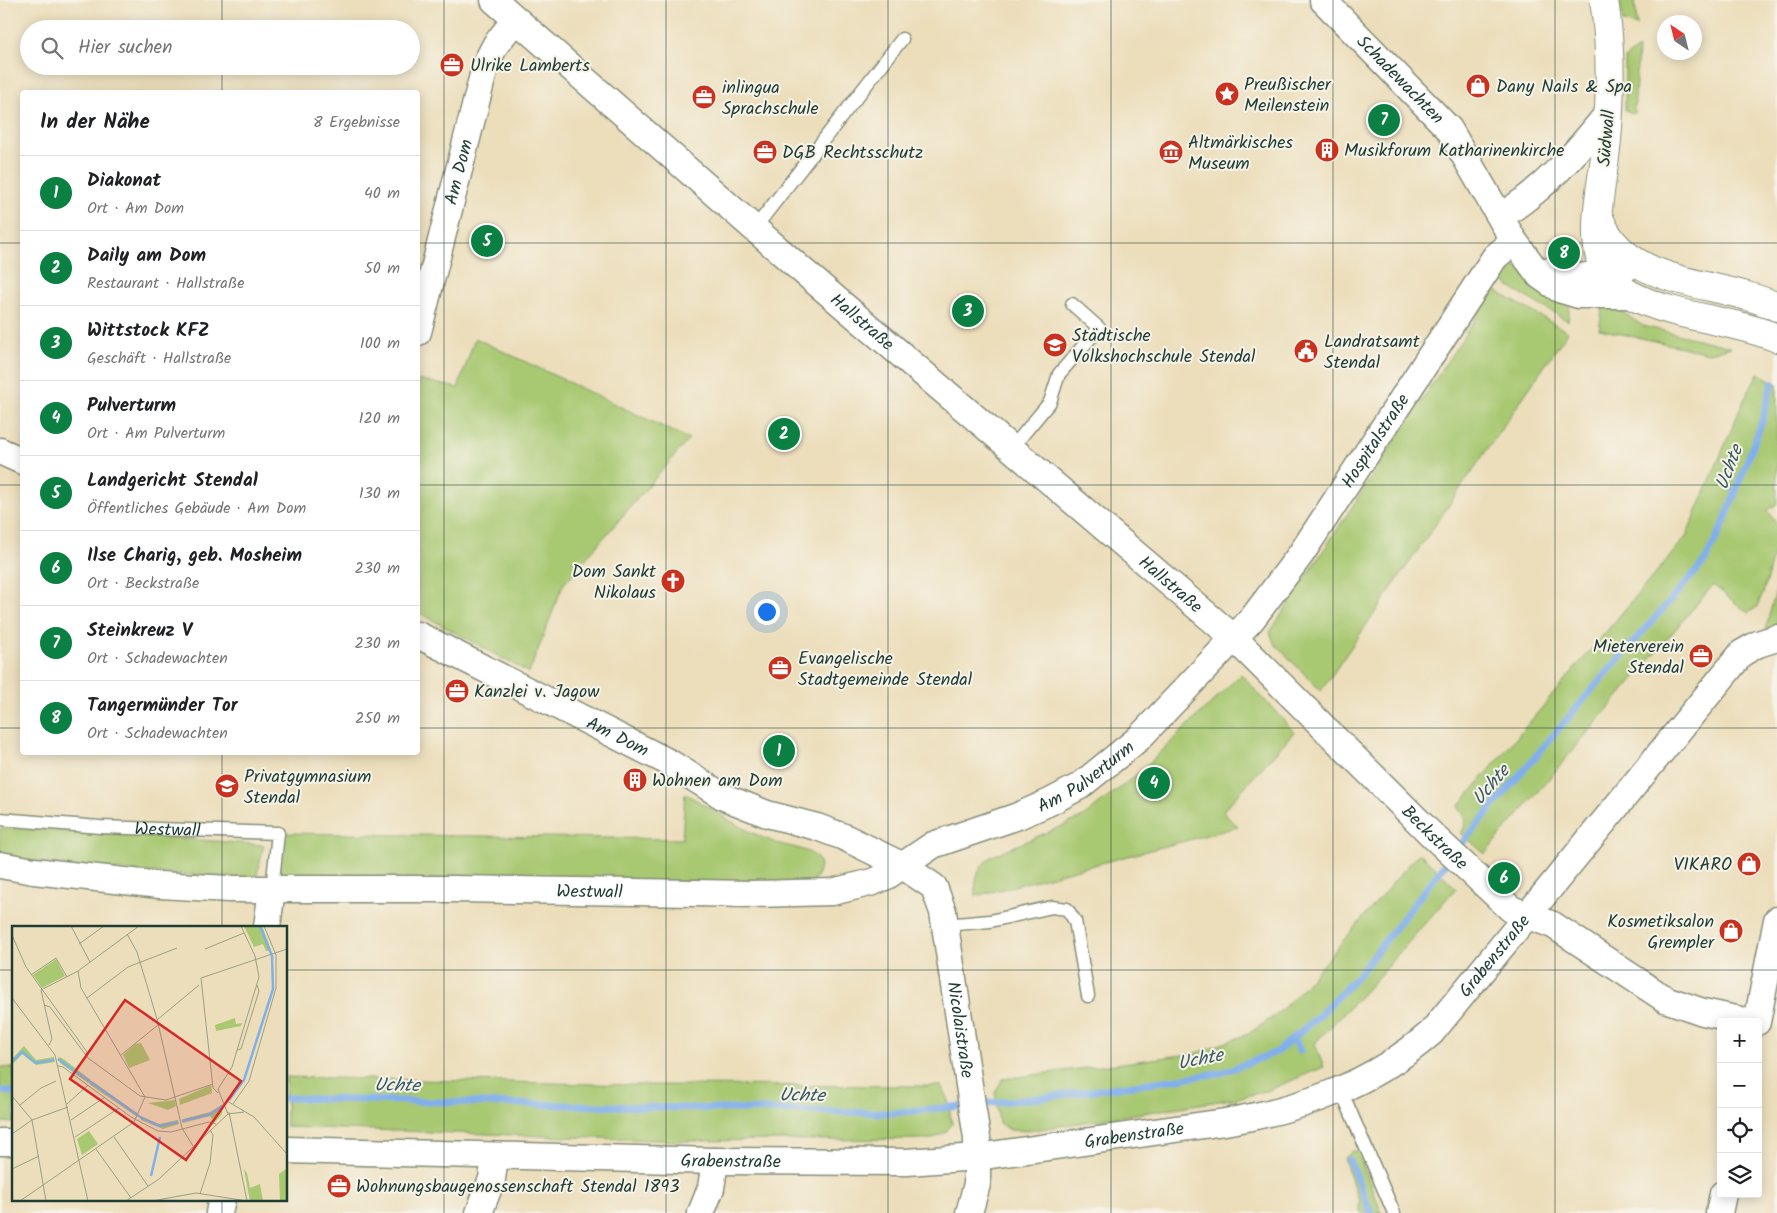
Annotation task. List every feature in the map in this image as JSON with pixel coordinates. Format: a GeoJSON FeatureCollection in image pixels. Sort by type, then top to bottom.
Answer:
{"type":"FeatureCollection","features":[{"type":"Feature","properties":{"kind":"main road","name":"Südwall"},"geometry":{"type":"LineString","coordinates":[[1604,0],[1609,38],[1609,112],[1598,217],[1599,248],[1607,272]]}},
{"type":"Feature","properties":{"kind":"main road"},"geometry":{"type":"LineString","coordinates":[[1598,217],[1609,239],[1617,249],[1642,268],[1777,307]]}},
{"type":"Feature","properties":{"kind":"main road"},"geometry":{"type":"LineString","coordinates":[[1607,272],[1631,295],[1662,306],[1752,329],[1777,338]]}},
{"type":"Feature","properties":{"kind":"street","name":"Hallstraße"},"geometry":{"type":"LineString","coordinates":[[494,0],[754,229],[1234,638]]}},
{"type":"Feature","properties":{"kind":"street","name":"Schadewachten"},"geometry":{"type":"LineString","coordinates":[[1324,0],[1449,129],[1514,241],[1540,276],[1559,289],[1579,295],[1631,295]]}},
{"type":"Feature","properties":{"kind":"street","name":"Am Dom"},"geometry":{"type":"LineString","coordinates":[[420,324],[486,63],[496,44],[515,20]]}},
{"type":"Feature","properties":{"kind":"street"},"geometry":{"type":"LineString","coordinates":[[1501,216],[1543,186],[1578,151],[1609,112]]}},
{"type":"Feature","properties":{"kind":"street","name":"Schadewachten"},"geometry":{"type":"LineString","coordinates":[[1514,241],[1536,260],[1557,273],[1585,278],[1624,268],[1642,268]]}},
{"type":"Feature","properties":{"kind":"street","name":"Hospitalstraße"},"geometry":{"type":"LineString","coordinates":[[1234,638],[1252,619],[1301,554],[1495,257],[1514,241]]}},
{"type":"Feature","properties":{"kind":"street"},"geometry":{"type":"LineString","coordinates":[[0,451],[20,460]]}},
{"type":"Feature","properties":{"kind":"street","name":"Am Dom"},"geometry":{"type":"LineString","coordinates":[[420,636],[670,763],[724,797],[767,814],[817,827],[844,837],[903,866]]}},
{"type":"Feature","properties":{"kind":"street","name":"Beckstraße"},"geometry":{"type":"LineString","coordinates":[[1234,638],[1433,836],[1511,908],[1553,925],[1665,999],[1703,1012],[1731,1018]]}},
{"type":"Feature","properties":{"kind":"street","name":"Am Pulverturm"},"geometry":{"type":"LineString","coordinates":[[903,866],[934,845],[1018,816],[1080,786],[1138,739],[1234,638]]}},
{"type":"Feature","properties":{"kind":"street","name":"Grabenstraße"},"geometry":{"type":"LineString","coordinates":[[288,1150],[715,1161],[899,1162],[977,1145],[1256,1116],[1313,1102],[1341,1090],[1404,1054],[1431,1032],[1742,653],[1758,644],[1777,638]]}},
{"type":"Feature","properties":{"kind":"street","name":"Westwall"},"geometry":{"type":"LineString","coordinates":[[0,865],[34,871],[160,885],[272,889],[453,889],[752,894],[832,892],[873,882],[903,866]]}},
{"type":"Feature","properties":{"kind":"street","name":"Nicolaistraße"},"geometry":{"type":"LineString","coordinates":[[903,866],[934,887],[939,896],[945,925],[977,1145],[977,1184],[969,1213]]}},
{"type":"Feature","properties":{"kind":"street"},"geometry":{"type":"LineString","coordinates":[[268,926],[272,889]]}},
{"type":"Feature","properties":{"kind":"street"},"geometry":{"type":"LineString","coordinates":[[1758,1018],[1777,920]]}},
{"type":"Feature","properties":{"kind":"street"},"geometry":{"type":"LineString","coordinates":[[479,1213],[492,1179],[495,1156]]}},
{"type":"Feature","properties":{"kind":"street"},"geometry":{"type":"LineString","coordinates":[[701,1213],[711,1188],[715,1161]]}},
{"type":"Feature","properties":{"kind":"street"},"geometry":{"type":"LineString","coordinates":[[1719,1213],[1722,1198]]}},
{"type":"Feature","properties":{"kind":"street"},"geometry":{"type":"LineString","coordinates":[[219,1213],[222,1200]]}},
{"type":"Feature","properties":{"kind":"lane"},"geometry":{"type":"LineString","coordinates":[[754,229],[902,39]]}},
{"type":"Feature","properties":{"kind":"lane"},"geometry":{"type":"LineString","coordinates":[[1010,449],[1050,402],[1059,374],[1099,328],[1072,304]]}},
{"type":"Feature","properties":{"kind":"lane","name":"Westwall"},"geometry":{"type":"LineString","coordinates":[[0,819],[100,827],[278,833],[272,889]]}},
{"type":"Feature","properties":{"kind":"lane"},"geometry":{"type":"LineString","coordinates":[[945,925],[990,921],[1052,907],[1067,908],[1075,921],[1088,996]]}},
{"type":"Feature","properties":{"kind":"lane"},"geometry":{"type":"LineString","coordinates":[[1341,1090],[1394,1213]]}},
{"type":"Feature","properties":{"kind":"green space"},"geometry":{"type":"Polygon","coordinates":[[[1620,0],[1635,0],[1637,26],[1623,22],[1620,0]]]}},
{"type":"Feature","properties":{"kind":"green space"},"geometry":{"type":"Polygon","coordinates":[[[1638,48],[1634,114],[1625,110],[1625,58],[1638,48]]]}},
{"type":"Feature","properties":{"kind":"green space"},"geometry":{"type":"Polygon","coordinates":[[[1509,262],[1570,303],[1568,321],[1517,292],[1504,282],[1498,270],[1509,262]]]}},
{"type":"Feature","properties":{"kind":"green space"},"geometry":{"type":"Polygon","coordinates":[[[1494,290],[1568,332],[1321,691],[1274,643],[1270,632],[1494,290]]]}},
{"type":"Feature","properties":{"kind":"green space"},"geometry":{"type":"Polygon","coordinates":[[[1603,305],[1621,311],[1643,326],[1731,347],[1709,353],[1599,329],[1603,305]]]}},
{"type":"Feature","properties":{"kind":"green space"},"geometry":{"type":"Polygon","coordinates":[[[475,338],[689,439],[563,585],[529,673],[420,613],[420,380],[458,388],[475,338]]]}},
{"type":"Feature","properties":{"kind":"green space"},"geometry":{"type":"Polygon","coordinates":[[[1758,373],[1777,384],[1777,504],[1768,510],[1777,525],[1777,540],[1763,594],[1756,608],[1748,613],[1713,585],[1485,854],[1461,833],[1465,826],[1465,820],[1458,807],[1686,537],[1743,402],[1758,373]]]}},
{"type":"Feature","properties":{"kind":"green space"},"geometry":{"type":"Polygon","coordinates":[[[1777,587],[1777,627],[1765,630],[1777,587]]]}},
{"type":"Feature","properties":{"kind":"green space"},"geometry":{"type":"Polygon","coordinates":[[[1241,674],[1294,732],[1223,811],[1238,827],[976,896],[976,878],[978,873],[983,864],[992,856],[1083,817],[1140,772],[1241,674]]]}},
{"type":"Feature","properties":{"kind":"green space"},"geometry":{"type":"Polygon","coordinates":[[[685,793],[751,832],[774,842],[812,854],[820,865],[819,871],[812,883],[277,877],[282,833],[682,839],[685,793]]]}},
{"type":"Feature","properties":{"kind":"green space"},"geometry":{"type":"Polygon","coordinates":[[[0,829],[112,833],[264,845],[256,879],[83,868],[0,856],[0,829]]]}},
{"type":"Feature","properties":{"kind":"green space"},"geometry":{"type":"Polygon","coordinates":[[[1421,854],[1456,888],[1371,985],[1314,1044],[1324,1067],[1269,1090],[1238,1098],[1028,1131],[1010,1130],[999,1123],[995,1092],[1003,1079],[1197,1053],[1248,1034],[1276,1015],[1299,992],[1417,855],[1421,854]]]}},
{"type":"Feature","properties":{"kind":"green space"},"geometry":{"type":"Polygon","coordinates":[[[0,1067],[12,1068],[12,1123],[0,1122],[0,1067]]]}},
{"type":"Feature","properties":{"kind":"green space"},"geometry":{"type":"Polygon","coordinates":[[[288,1077],[638,1085],[942,1086],[948,1101],[952,1124],[945,1133],[932,1139],[683,1141],[288,1127],[288,1077]]]}},
{"type":"Feature","properties":{"kind":"green space"},"geometry":{"type":"Polygon","coordinates":[[[1352,1151],[1357,1151],[1382,1213],[1361,1213],[1358,1205],[1360,1204],[1344,1159],[1352,1151]]]}},
{"type":"Feature","properties":{"kind":"waterway","name":"Uchte"},"geometry":{"type":"LineString","coordinates":[[1456,850],[1596,685],[1705,561],[1724,523],[1762,421],[1772,383]]}},
{"type":"Feature","properties":{"kind":"waterway","name":"Uchte"},"geometry":{"type":"LineString","coordinates":[[288,1098],[892,1113],[1040,1098],[1221,1073],[1277,1052],[1321,1014],[1360,973],[1449,859]]}},
{"type":"Feature","properties":{"kind":"waterway"},"geometry":{"type":"LineString","coordinates":[[1294,1038],[1300,1051]]}},
{"type":"Feature","properties":{"kind":"waterway","name":"Uchte"},"geometry":{"type":"LineString","coordinates":[[0,1091],[12,1092]]}},
{"type":"Feature","properties":{"kind":"waterway"},"geometry":{"type":"LineString","coordinates":[[1349,1160],[1371,1213]]}},
{"type":"Feature","properties":{"kind":"place","name":"Ulrike Lamberts"},"geometry":{"type":"Point","coordinates":[452,65]}},
{"type":"Feature","properties":{"kind":"place","name":"Dany Nails & Spa"},"geometry":{"type":"Point","coordinates":[1478,86]}},
{"type":"Feature","properties":{"kind":"place","name":"Preußischer Meilenstein"},"geometry":{"type":"Point","coordinates":[1227,94]}},
{"type":"Feature","properties":{"kind":"place","name":"inlingua Sprachschule"},"geometry":{"type":"Point","coordinates":[704,97]}},
{"type":"Feature","properties":{"kind":"place","name":"Steinkreuz V"},"geometry":{"type":"Point","coordinates":[1384,120]}},
{"type":"Feature","properties":{"kind":"place","name":"Musikforum Katharinenkirche"},"geometry":{"type":"Point","coordinates":[1327,150]}},
{"type":"Feature","properties":{"kind":"place","name":"DGB Rechtsschutz"},"geometry":{"type":"Point","coordinates":[765,152]}},
{"type":"Feature","properties":{"kind":"place","name":"Altmärkisches Museum"},"geometry":{"type":"Point","coordinates":[1171,152]}},
{"type":"Feature","properties":{"kind":"place","name":"Landgericht Stendal"},"geometry":{"type":"Point","coordinates":[487,241]}},
{"type":"Feature","properties":{"kind":"place","name":"Tangermünder Tor"},"geometry":{"type":"Point","coordinates":[1564,253]}},
{"type":"Feature","properties":{"kind":"place","name":"Wittstock KFZ"},"geometry":{"type":"Point","coordinates":[968,311]}},
{"type":"Feature","properties":{"kind":"place","name":"Städtische Volkshochschule Stendal"},"geometry":{"type":"Point","coordinates":[1055,345]}},
{"type":"Feature","properties":{"kind":"place","name":"Landratsamt Stendal"},"geometry":{"type":"Point","coordinates":[1306,351]}},
{"type":"Feature","properties":{"kind":"place","name":"Daily am Dom"},"geometry":{"type":"Point","coordinates":[784,434]}},
{"type":"Feature","properties":{"kind":"place","name":"Dom Sankt Nikolaus"},"geometry":{"type":"Point","coordinates":[673,581]}},
{"type":"Feature","properties":{"kind":"place","name":"Mieterverein Stendal"},"geometry":{"type":"Point","coordinates":[1701,656]}},
{"type":"Feature","properties":{"kind":"place","name":"Evangelische Stadtgemeinde Stendal"},"geometry":{"type":"Point","coordinates":[780,668]}},
{"type":"Feature","properties":{"kind":"place","name":"Kanzlei v. Jagow"},"geometry":{"type":"Point","coordinates":[457,691]}},
{"type":"Feature","properties":{"kind":"place","name":"Diakonat"},"geometry":{"type":"Point","coordinates":[779,751]}},
{"type":"Feature","properties":{"kind":"place","name":"Wohnen am Dom"},"geometry":{"type":"Point","coordinates":[635,780]}},
{"type":"Feature","properties":{"kind":"place","name":"Pulverturm"},"geometry":{"type":"Point","coordinates":[1154,783]}},
{"type":"Feature","properties":{"kind":"place","name":"Privatgymnasium Stendal"},"geometry":{"type":"Point","coordinates":[227,786]}},
{"type":"Feature","properties":{"kind":"place","name":"VIKARO"},"geometry":{"type":"Point","coordinates":[1749,864]}},
{"type":"Feature","properties":{"kind":"place","name":"Ilse Charig, geb. Mosheim"},"geometry":{"type":"Point","coordinates":[1504,878]}},
{"type":"Feature","properties":{"kind":"place","name":"Kosmetiksalon Grempler"},"geometry":{"type":"Point","coordinates":[1731,931]}},
{"type":"Feature","properties":{"kind":"place","name":"Wohnungsbaugenossenschaft Stendal 1893"},"geometry":{"type":"Point","coordinates":[339,1186]}}]}
